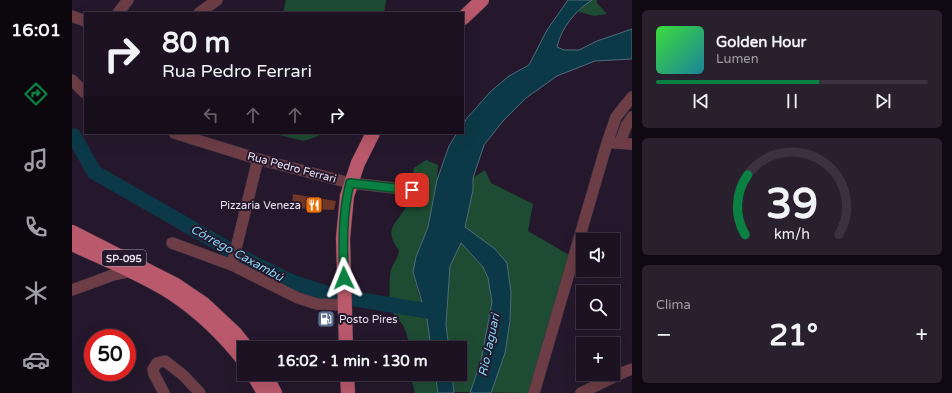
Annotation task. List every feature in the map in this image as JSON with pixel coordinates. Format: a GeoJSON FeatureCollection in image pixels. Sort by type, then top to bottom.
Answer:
{"type":"FeatureCollection","features":[{"type":"Feature","properties":{"kind":"main road"},"geometry":{"type":"LineString","coordinates":[[464,17],[482,0]]}},
{"type":"Feature","properties":{"kind":"main road"},"geometry":{"type":"LineString","coordinates":[[346,341],[343,238],[347,196],[350,183],[358,163],[372,134]]}},
{"type":"Feature","properties":{"kind":"main road","name":"SP-095"},"geometry":{"type":"LineString","coordinates":[[72,232],[176,284],[204,304],[241,341]]}},
{"type":"Feature","properties":{"kind":"main road","name":"SP-095"},"geometry":{"type":"LineString","coordinates":[[72,244],[132,272],[172,294],[201,314],[237,352]]}},
{"type":"Feature","properties":{"kind":"main road"},"geometry":{"type":"LineString","coordinates":[[257,381],[264,393]]}},
{"type":"Feature","properties":{"kind":"main road"},"geometry":{"type":"LineString","coordinates":[[269,381],[275,393]]}},
{"type":"Feature","properties":{"kind":"main road"},"geometry":{"type":"LineString","coordinates":[[347,381],[348,393]]}},
{"type":"Feature","properties":{"kind":"street"},"geometry":{"type":"LineString","coordinates":[[119,12],[128,0]]}},
{"type":"Feature","properties":{"kind":"street"},"geometry":{"type":"LineString","coordinates":[[200,12],[217,0]]}},
{"type":"Feature","properties":{"kind":"street"},"geometry":{"type":"LineString","coordinates":[[72,16],[84,22]]}},
{"type":"Feature","properties":{"kind":"street"},"geometry":{"type":"LineString","coordinates":[[72,80],[84,92]]}},
{"type":"Feature","properties":{"kind":"street"},"geometry":{"type":"LineString","coordinates":[[534,393],[607,143],[616,117],[632,97]]}},
{"type":"Feature","properties":{"kind":"street"},"geometry":{"type":"LineString","coordinates":[[620,144],[626,126],[632,117]]}},
{"type":"Feature","properties":{"kind":"street","name":"Rua Pedro Ferrari"},"geometry":{"type":"LineString","coordinates":[[177,134],[258,159],[350,183],[412,190]]}},
{"type":"Feature","properties":{"kind":"street"},"geometry":{"type":"LineString","coordinates":[[607,143],[632,144]]}},
{"type":"Feature","properties":{"kind":"street"},"geometry":{"type":"LineString","coordinates":[[232,262],[258,159]]}},
{"type":"Feature","properties":{"kind":"street"},"geometry":{"type":"LineString","coordinates":[[172,243],[232,262],[298,298],[317,304],[345,300]]}},
{"type":"Feature","properties":{"kind":"street"},"geometry":{"type":"LineString","coordinates":[[72,290],[112,275],[132,272]]}},
{"type":"Feature","properties":{"kind":"street"},"geometry":{"type":"LineString","coordinates":[[164,393],[153,369],[156,363],[165,361],[183,375],[200,393]]}},
{"type":"Feature","properties":{"kind":"street"},"geometry":{"type":"LineString","coordinates":[[588,391],[632,369]]}},
{"type":"Feature","properties":{"kind":"street"},"geometry":{"type":"LineString","coordinates":[[588,391],[632,373]]}},
{"type":"Feature","properties":{"kind":"green space"},"geometry":{"type":"Polygon","coordinates":[[[286,0],[386,0],[384,12],[283,12],[286,0]]]}},
{"type":"Feature","properties":{"kind":"green space"},"geometry":{"type":"Polygon","coordinates":[[[569,0],[597,0],[597,3],[607,14],[594,16],[566,8],[569,0]]]}},
{"type":"Feature","properties":{"kind":"green space"},"geometry":{"type":"Polygon","coordinates":[[[274,134],[321,134],[304,141],[274,134]]]}},
{"type":"Feature","properties":{"kind":"green space"},"geometry":{"type":"Polygon","coordinates":[[[426,160],[438,165],[437,181],[428,227],[416,257],[413,272],[419,296],[429,314],[431,341],[408,341],[403,325],[392,312],[390,307],[390,273],[398,256],[399,250],[394,242],[392,230],[407,203],[414,168],[426,160]]]}},
{"type":"Feature","properties":{"kind":"green space"},"geometry":{"type":"Polygon","coordinates":[[[485,170],[491,183],[533,204],[528,231],[569,255],[532,393],[454,392],[453,381],[467,381],[467,341],[448,341],[446,325],[450,266],[463,238],[473,190],[473,178],[485,170]]]}},
{"type":"Feature","properties":{"kind":"green space"},"geometry":{"type":"Polygon","coordinates":[[[412,381],[439,381],[442,393],[415,393],[412,381]]]}},
{"type":"Feature","properties":{"kind":"water","name":"Rio Jaguari"},"geometry":{"type":"Polygon","coordinates":[[[568,0],[592,0],[580,9],[570,20],[562,33],[557,47],[564,50],[579,50],[597,41],[632,29],[632,59],[595,61],[557,76],[526,98],[503,121],[484,145],[473,178],[473,190],[465,227],[495,249],[507,263],[511,292],[510,321],[505,353],[491,393],[470,393],[481,361],[492,302],[488,278],[483,267],[461,243],[450,266],[446,325],[448,341],[430,341],[427,319],[413,272],[416,257],[428,227],[437,180],[449,146],[456,134],[464,134],[464,123],[491,91],[509,76],[529,65],[547,30],[568,0]]]}},
{"type":"Feature","properties":{"kind":"water"},"geometry":{"type":"Polygon","coordinates":[[[436,381],[453,381],[454,393],[438,393],[436,381]]]}},
{"type":"Feature","properties":{"kind":"building","name":"Pizzaria Veneza"},"geometry":{"type":"Polygon","coordinates":[[[293,194],[336,201],[334,210],[292,208],[293,194]]]}},
{"type":"Feature","properties":{"kind":"waterway","name":"Córrego Caxambú"},"geometry":{"type":"LineString","coordinates":[[72,136],[74,136],[94,172],[251,262],[292,282],[332,295],[433,312]]}},
{"type":"Feature","properties":{"kind":"place","name":"Pizzaria Veneza"},"geometry":{"type":"Point","coordinates":[314,205]}},
{"type":"Feature","properties":{"kind":"place","name":"Posto Pires"},"geometry":{"type":"Point","coordinates":[326,319]}},
{"type":"Feature","properties":{"kind":"route"},"geometry":{"type":"LineString","coordinates":[[344,278],[343,238],[347,196],[350,183],[412,190]]}}]}
